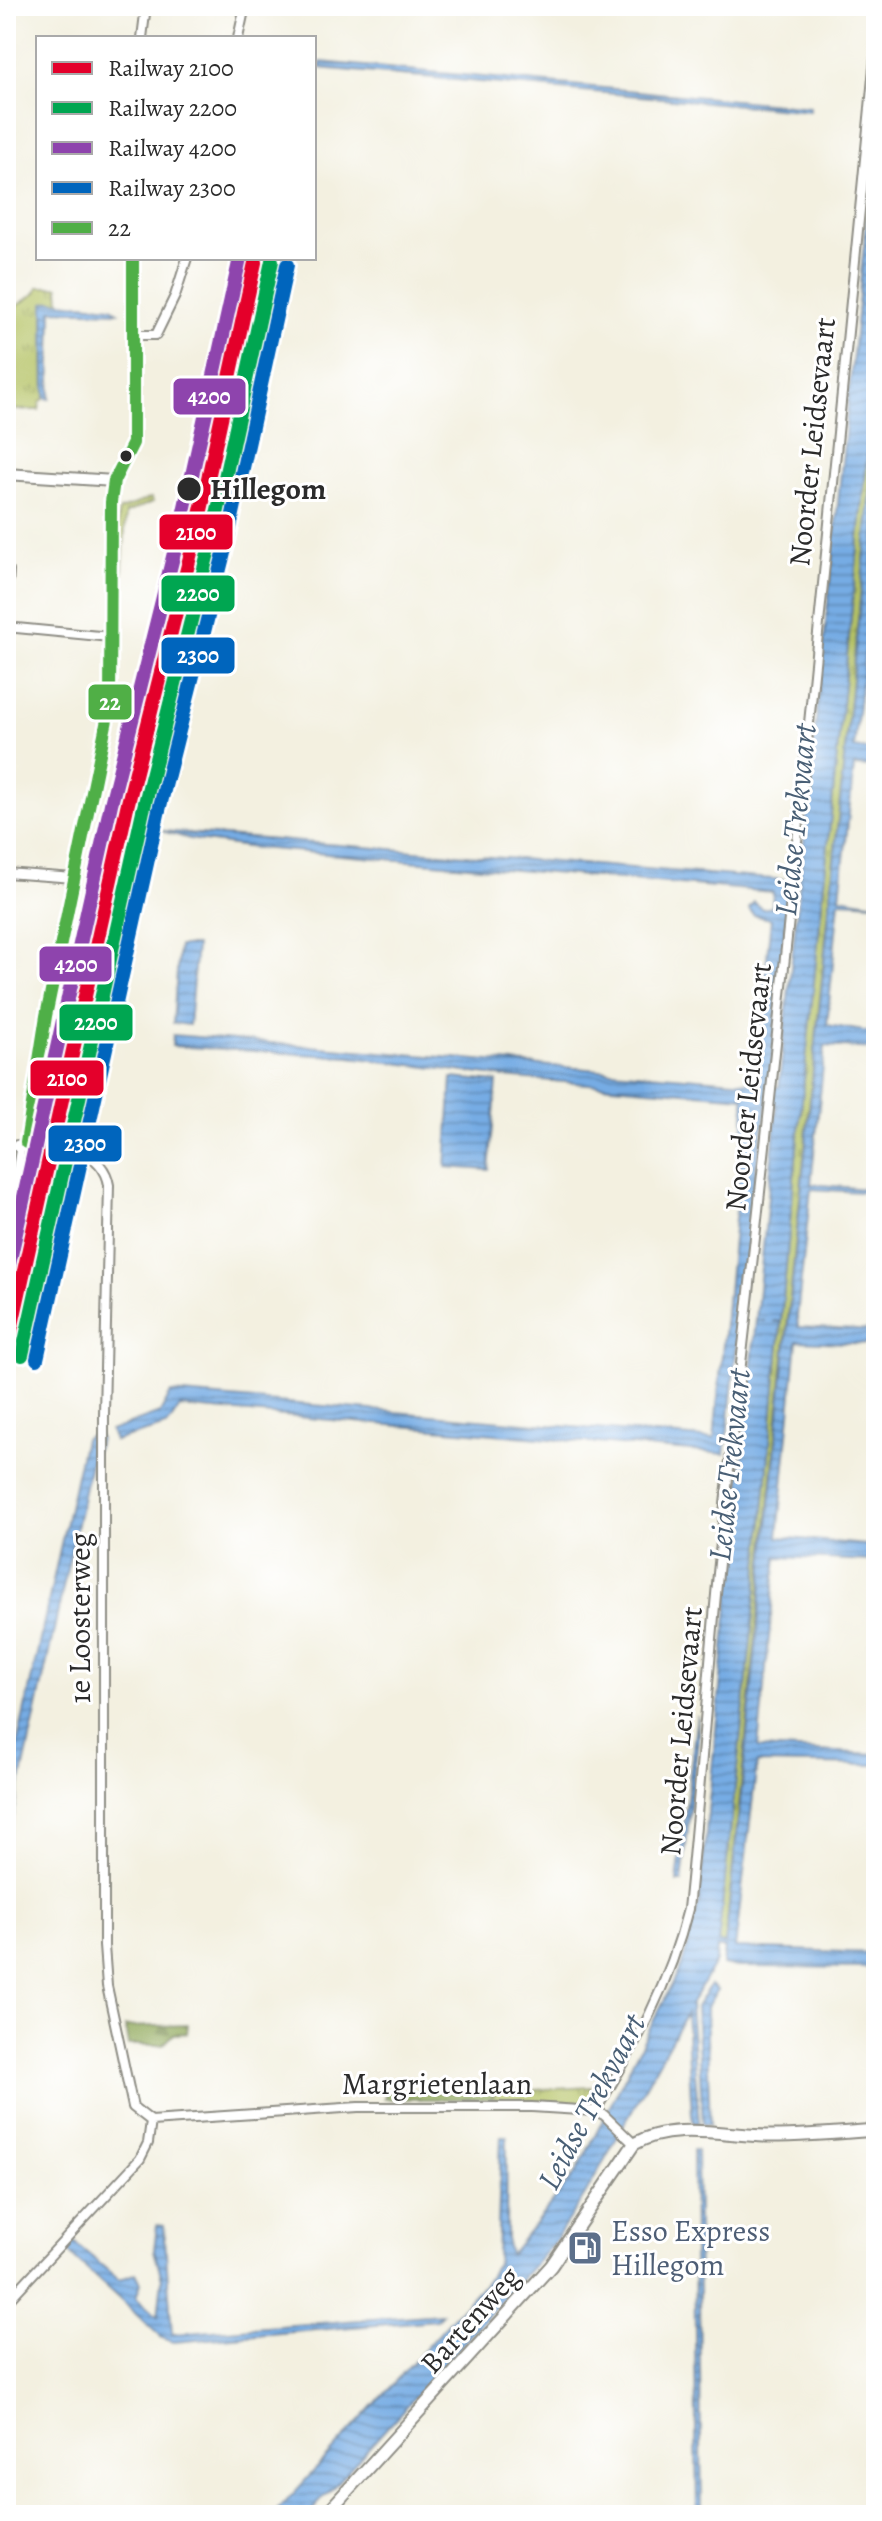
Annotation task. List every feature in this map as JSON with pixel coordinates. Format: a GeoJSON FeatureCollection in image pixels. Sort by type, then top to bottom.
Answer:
{"type":"FeatureCollection","features":[{"type":"Feature","properties":{"kind":"main road"},"geometry":{"type":"LineString","coordinates":[[634,2144],[654,2135],[680,2133],[814,2136],[876,2130]]}},
{"type":"Feature","properties":{"kind":"main road","name":"Bartenweg"},"geometry":{"type":"LineString","coordinates":[[325,2515],[551,2266],[634,2144]]}},
{"type":"Feature","properties":{"kind":"street"},"geometry":{"type":"LineString","coordinates":[[142,36],[146,6]]}},
{"type":"Feature","properties":{"kind":"street"},"geometry":{"type":"LineString","coordinates":[[238,36],[245,6]]}},
{"type":"Feature","properties":{"kind":"street","name":"Noorder Leidsevaart"},"geometry":{"type":"LineString","coordinates":[[600,2113],[638,2041],[678,1949],[688,1909],[727,1482],[772,1082],[876,47]]}},
{"type":"Feature","properties":{"kind":"street"},"geometry":{"type":"LineString","coordinates":[[6,1237],[46,1016],[110,705],[114,481],[133,443],[133,260]]}},
{"type":"Feature","properties":{"kind":"street"},"geometry":{"type":"LineString","coordinates":[[132,335],[156,335],[175,296],[186,260]]}},
{"type":"Feature","properties":{"kind":"street"},"geometry":{"type":"LineString","coordinates":[[6,474],[114,481]]}},
{"type":"Feature","properties":{"kind":"street"},"geometry":{"type":"LineString","coordinates":[[6,610],[9,571]]}},
{"type":"Feature","properties":{"kind":"street"},"geometry":{"type":"LineString","coordinates":[[6,627],[110,637]]}},
{"type":"Feature","properties":{"kind":"street"},"geometry":{"type":"LineString","coordinates":[[71,1149],[132,847],[143,832],[165,723]]}},
{"type":"Feature","properties":{"kind":"street"},"geometry":{"type":"LineString","coordinates":[[6,873],[74,878]]}},
{"type":"Feature","properties":{"kind":"street"},"geometry":{"type":"LineString","coordinates":[[6,1148],[23,1144]]}},
{"type":"Feature","properties":{"kind":"street","name":"1e Loosterweg"},"geometry":{"type":"LineString","coordinates":[[23,1144],[71,1149],[96,1158],[104,1167],[109,1185],[104,1424],[104,1946],[107,1986],[133,2107],[151,2121]]}},
{"type":"Feature","properties":{"kind":"street","name":"Margrietenlaan"},"geometry":{"type":"LineString","coordinates":[[151,2121],[358,2107],[532,2107],[600,2113]]}},
{"type":"Feature","properties":{"kind":"street"},"geometry":{"type":"LineString","coordinates":[[600,2113],[634,2144]]}},
{"type":"Feature","properties":{"kind":"street"},"geometry":{"type":"LineString","coordinates":[[6,2303],[140,2159],[148,2143],[151,2121]]}},
{"type":"Feature","properties":{"kind":"green space"},"geometry":{"type":"Polygon","coordinates":[[[38,287],[59,287],[60,303],[44,303],[45,398],[40,402],[39,410],[6,410],[6,318],[9,311],[36,293],[38,287]]]}},
{"type":"Feature","properties":{"kind":"green space"},"geometry":{"type":"Polygon","coordinates":[[[876,371],[876,440],[725,1944],[718,1943],[758,1576],[794,1178],[876,371]]]}},
{"type":"Feature","properties":{"kind":"green space"},"geometry":{"type":"Polygon","coordinates":[[[151,498],[153,502],[126,513],[120,613],[118,514],[120,510],[151,498]]]}},
{"type":"Feature","properties":{"kind":"green space"},"geometry":{"type":"Polygon","coordinates":[[[164,604],[173,606],[138,742],[164,604]]]}},
{"type":"Feature","properties":{"kind":"green space"},"geometry":{"type":"Polygon","coordinates":[[[188,2025],[187,2033],[174,2034],[163,2045],[128,2045],[125,2027],[188,2025]]]}},
{"type":"Feature","properties":{"kind":"green space"},"geometry":{"type":"Polygon","coordinates":[[[591,2087],[591,2091],[599,2092],[591,2102],[583,2103],[490,2099],[497,2092],[591,2087]]]}},
{"type":"Feature","properties":{"kind":"green space"},"geometry":{"type":"Polygon","coordinates":[[[386,2092],[497,2092],[490,2099],[384,2099],[386,2092]]]}},
{"type":"Feature","properties":{"kind":"water"},"geometry":{"type":"Polygon","coordinates":[[[321,62],[810,107],[810,111],[320,68],[321,62]]]}},
{"type":"Feature","properties":{"kind":"water"},"geometry":{"type":"Polygon","coordinates":[[[876,126],[875,380],[794,1178],[758,1576],[718,1943],[725,1944],[743,1776],[876,440],[876,533],[867,631],[876,634],[876,644],[866,643],[854,748],[876,751],[876,767],[854,766],[840,897],[876,903],[839,901],[827,1025],[876,1033],[876,1049],[825,1046],[811,1184],[876,1190],[876,1193],[811,1189],[797,1316],[798,1327],[876,1331],[876,1344],[797,1341],[778,1537],[876,1546],[876,1561],[777,1557],[758,1748],[876,1754],[876,1765],[757,1763],[735,1948],[876,1953],[876,1968],[733,1967],[723,1965],[725,1948],[717,1948],[716,1961],[690,2005],[699,2123],[694,2124],[692,2116],[686,2013],[585,2195],[552,2245],[308,2515],[274,2515],[489,2278],[497,2261],[501,2136],[507,2136],[506,2238],[510,2255],[576,2173],[682,1965],[699,1903],[777,1105],[767,1105],[756,1169],[725,1454],[180,1407],[167,1426],[114,1441],[110,1431],[160,1413],[171,1393],[714,1439],[744,1097],[504,1077],[350,1057],[172,1046],[173,1035],[747,1082],[754,1078],[771,919],[753,915],[749,909],[754,902],[762,909],[772,907],[773,892],[247,847],[190,839],[162,831],[784,880],[789,886],[770,1087],[779,1087],[876,126]]]}},
{"type":"Feature","properties":{"kind":"water"},"geometry":{"type":"Polygon","coordinates":[[[51,301],[112,307],[118,312],[52,310],[50,399],[45,398],[44,303],[51,301]]]}},
{"type":"Feature","properties":{"kind":"water"},"geometry":{"type":"Polygon","coordinates":[[[179,946],[196,946],[189,1025],[173,1023],[179,946]]]}},
{"type":"Feature","properties":{"kind":"water"},"geometry":{"type":"Polygon","coordinates":[[[452,1078],[497,1082],[489,1170],[446,1167],[452,1078]]]}},
{"type":"Feature","properties":{"kind":"water"},"geometry":{"type":"Polygon","coordinates":[[[97,1431],[100,1440],[91,1459],[6,1850],[6,1795],[84,1439],[97,1431]]]}},
{"type":"Feature","properties":{"kind":"water"},"geometry":{"type":"Polygon","coordinates":[[[697,1715],[698,1738],[682,1882],[677,1882],[697,1715]]]}},
{"type":"Feature","properties":{"kind":"water"},"geometry":{"type":"Polygon","coordinates":[[[710,1985],[717,1990],[706,2008],[710,2125],[703,2124],[696,2007],[710,1985]]]}},
{"type":"Feature","properties":{"kind":"water"},"geometry":{"type":"Polygon","coordinates":[[[693,2150],[697,2150],[702,2515],[697,2515],[693,2150]]]}},
{"type":"Feature","properties":{"kind":"water"},"geometry":{"type":"Polygon","coordinates":[[[157,2225],[164,2226],[172,2334],[442,2314],[436,2320],[173,2342],[162,2338],[68,2252],[74,2242],[119,2280],[136,2273],[141,2283],[136,2298],[158,2317],[162,2279],[154,2250],[157,2225]]]}},
{"type":"Feature","properties":{"kind":"ferry route"},"geometry":{"type":"LineString","coordinates":[[755,1320],[782,1322]]}},
{"type":"Feature","properties":{"kind":"rail line","name":"4200"},"geometry":{"type":"LineString","coordinates":[[6,1278],[111,804],[181,525],[240,260]]}},
{"type":"Feature","properties":{"kind":"rail line","name":"2100"},"geometry":{"type":"LineString","coordinates":[[6,1352],[127,807],[197,529],[256,260]]}},
{"type":"Feature","properties":{"kind":"rail line","name":"2200"},"geometry":{"type":"LineString","coordinates":[[22,1355],[143,811],[213,533],[272,261]]}},
{"type":"Feature","properties":{"kind":"rail line","name":"2300"},"geometry":{"type":"LineString","coordinates":[[37,1359],[158,814],[228,537],[287,265]]}},
{"type":"Feature","properties":{"kind":"transit line","name":"22"},"geometry":{"type":"LineString","coordinates":[[26,1143],[46,1016],[110,705],[111,502],[114,481],[133,443],[133,260]]}},
{"type":"Feature","properties":{"kind":"place","name":"Hillegom"},"geometry":{"type":"Point","coordinates":[189,489]}},
{"type":"Feature","properties":{"kind":"place","name":"Esso Express Hillegom"},"geometry":{"type":"Point","coordinates":[585,2248]}},
{"type":"Feature","properties":{"kind":"water label","name":"Leidse Trekvaart"},"geometry":{"type":"Point","coordinates":[795,820]}},
{"type":"Feature","properties":{"kind":"water label","name":"Leidse Trekvaart"},"geometry":{"type":"Point","coordinates":[729,1465]}},
{"type":"Feature","properties":{"kind":"water label","name":"Leidse Trekvaart"},"geometry":{"type":"Point","coordinates":[591,2102]}}]}
